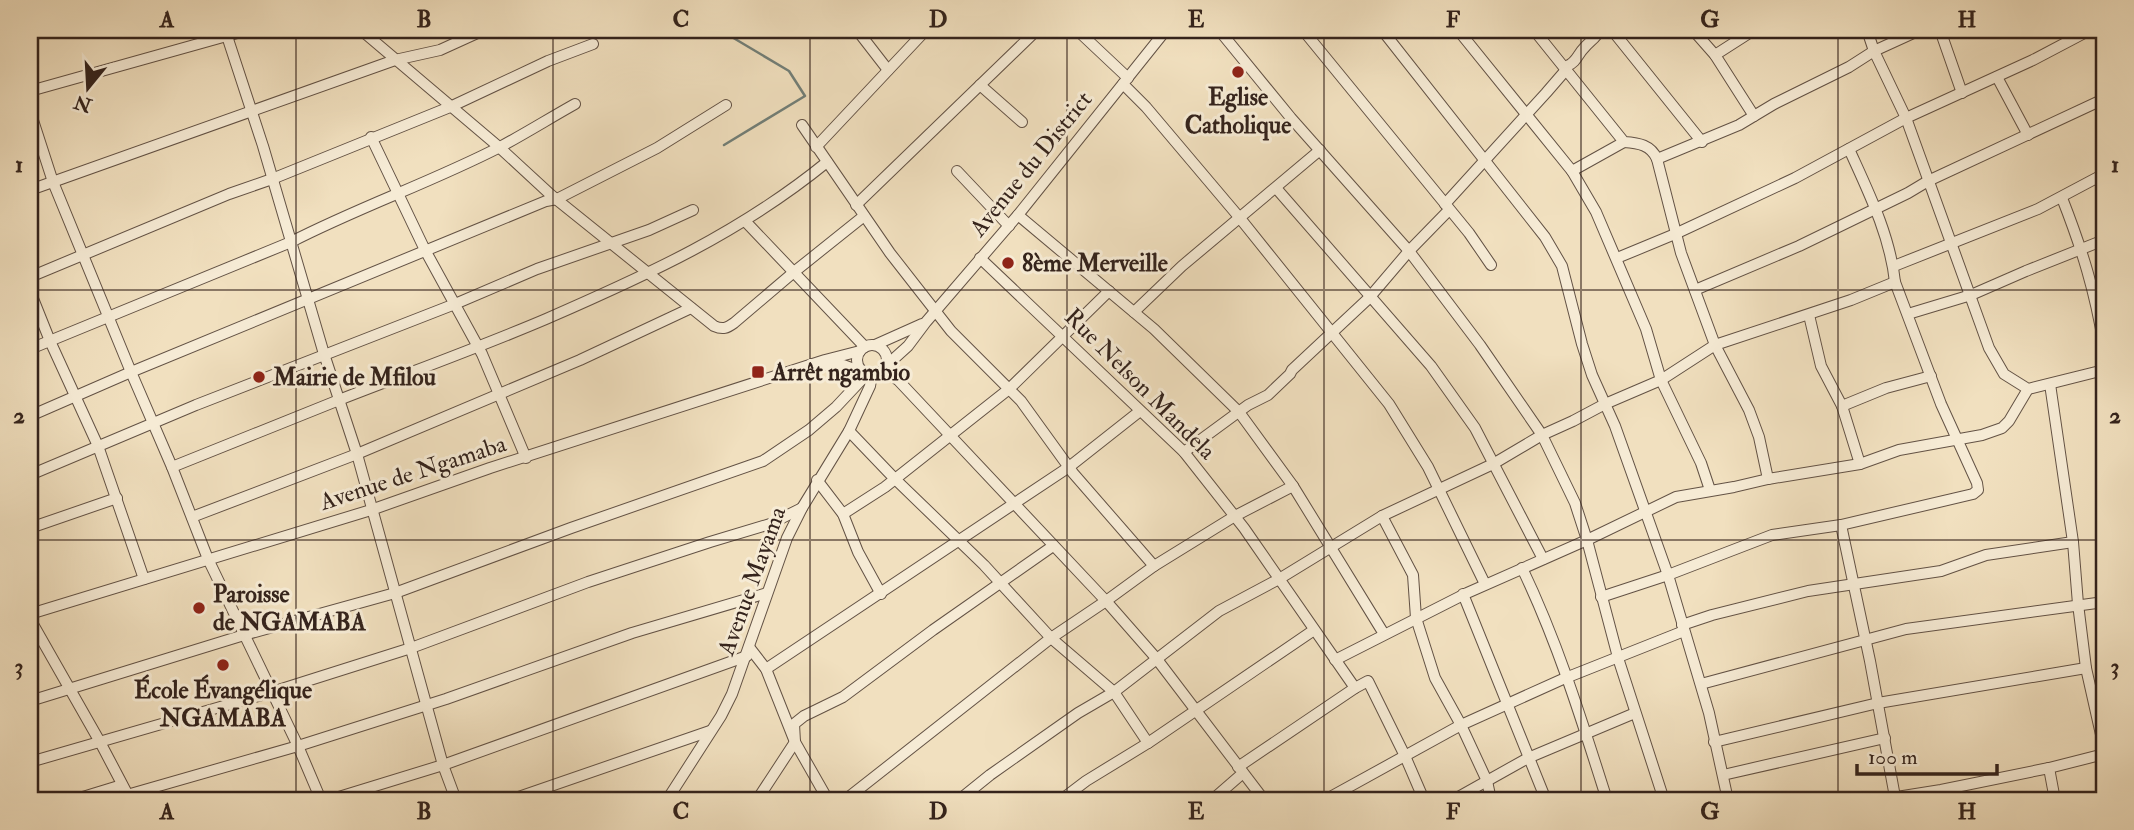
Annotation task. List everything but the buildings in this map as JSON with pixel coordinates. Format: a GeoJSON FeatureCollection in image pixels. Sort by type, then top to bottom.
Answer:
{"type":"FeatureCollection","features":[{"type":"Feature","properties":{"kind":"street"},"geometry":{"type":"LineString","coordinates":[[30,91],[226,33],[248,30]]}},
{"type":"Feature","properties":{"kind":"street"},"geometry":{"type":"LineString","coordinates":[[361,30],[557,199],[720,329],[728,328],[864,216]]}},
{"type":"Feature","properties":{"kind":"street"},"geometry":{"type":"LineString","coordinates":[[30,190],[395,60],[440,50],[484,30]]}},
{"type":"Feature","properties":{"kind":"street"},"geometry":{"type":"LineString","coordinates":[[857,30],[888,70]]}},
{"type":"Feature","properties":{"kind":"street"},"geometry":{"type":"LineString","coordinates":[[816,147],[926,30]]}},
{"type":"Feature","properties":{"kind":"street"},"geometry":{"type":"LineString","coordinates":[[856,205],[1037,30]]}},
{"type":"Feature","properties":{"kind":"street"},"geometry":{"type":"LineString","coordinates":[[1077,30],[1125,81],[1390,404],[1428,467],[1485,584]]}},
{"type":"Feature","properties":{"kind":"street","name":"Avenue du District"},"geometry":{"type":"LineString","coordinates":[[885,368],[908,346],[1009,226],[1166,30]]}},
{"type":"Feature","properties":{"kind":"street"},"geometry":{"type":"LineString","coordinates":[[1219,30],[1409,251],[1480,345],[1542,435],[1575,503],[1593,559],[1618,657],[1664,800]]}},
{"type":"Feature","properties":{"kind":"street"},"geometry":{"type":"LineString","coordinates":[[1303,30],[1469,233],[1491,265]]}},
{"type":"Feature","properties":{"kind":"street"},"geometry":{"type":"LineString","coordinates":[[1382,30],[1545,237],[1562,266],[1582,344],[1668,575],[1701,684],[1728,800]]}},
{"type":"Feature","properties":{"kind":"street"},"geometry":{"type":"LineString","coordinates":[[1458,30],[1572,171],[1597,212],[1646,329],[1661,380],[1696,453],[1710,490]]}},
{"type":"Feature","properties":{"kind":"street"},"geometry":{"type":"LineString","coordinates":[[1534,30],[1624,142]]}},
{"type":"Feature","properties":{"kind":"street"},"geometry":{"type":"LineString","coordinates":[[1184,452],[1248,405],[1268,395],[1369,298],[1566,71],[1567,66],[1574,63],[1582,49],[1596,38],[1600,30]]}},
{"type":"Feature","properties":{"kind":"street"},"geometry":{"type":"LineString","coordinates":[[1612,30],[1702,142]]}},
{"type":"Feature","properties":{"kind":"street"},"geometry":{"type":"LineString","coordinates":[[1693,30],[1715,55],[1754,116]]}},
{"type":"Feature","properties":{"kind":"street"},"geometry":{"type":"LineString","coordinates":[[1715,55],[1754,30]]}},
{"type":"Feature","properties":{"kind":"street"},"geometry":{"type":"LineString","coordinates":[[1867,30],[1874,51],[1906,118],[1989,348],[2004,374],[2028,388],[2104,370]]}},
{"type":"Feature","properties":{"kind":"street"},"geometry":{"type":"LineString","coordinates":[[1657,159],[1702,142],[1815,86],[1874,51],[1920,30]]}},
{"type":"Feature","properties":{"kind":"street"},"geometry":{"type":"LineString","coordinates":[[1940,30],[1962,93]]}},
{"type":"Feature","properties":{"kind":"street"},"geometry":{"type":"LineString","coordinates":[[1616,258],[1675,234],[1795,178],[1906,118],[1997,77],[2090,30]]}},
{"type":"Feature","properties":{"kind":"street"},"geometry":{"type":"LineString","coordinates":[[226,33],[357,454],[443,765],[456,800]]}},
{"type":"Feature","properties":{"kind":"street"},"geometry":{"type":"LineString","coordinates":[[30,277],[229,194],[450,107],[548,61],[593,44]]}},
{"type":"Feature","properties":{"kind":"street"},"geometry":{"type":"LineString","coordinates":[[1997,77],[2028,135]]}},
{"type":"Feature","properties":{"kind":"street"},"geometry":{"type":"LineString","coordinates":[[980,85],[1022,122]]}},
{"type":"Feature","properties":{"kind":"street"},"geometry":{"type":"LineString","coordinates":[[1695,289],[1799,246],[1928,181],[2104,99]]}},
{"type":"Feature","properties":{"kind":"street"},"geometry":{"type":"LineString","coordinates":[[30,349],[291,242],[328,223],[398,194],[499,147],[575,104]]}},
{"type":"Feature","properties":{"kind":"street"},"geometry":{"type":"LineString","coordinates":[[30,415],[425,250],[557,199],[657,148],[726,105]]}},
{"type":"Feature","properties":{"kind":"street"},"geometry":{"type":"LineString","coordinates":[[30,111],[53,182],[208,559],[299,746],[321,800]]}},
{"type":"Feature","properties":{"kind":"street"},"geometry":{"type":"LineString","coordinates":[[802,125],[890,253],[951,331],[1021,401],[1069,467],[1154,566]]}},
{"type":"Feature","properties":{"kind":"street"},"geometry":{"type":"LineString","coordinates":[[371,137],[425,250],[479,348],[526,458]]}},
{"type":"Feature","properties":{"kind":"street"},"geometry":{"type":"LineString","coordinates":[[1572,171],[1624,142],[1650,148],[1657,159],[1675,234],[1715,345],[1749,410],[1759,437],[1768,479]]}},
{"type":"Feature","properties":{"kind":"street"},"geometry":{"type":"LineString","coordinates":[[1601,597],[1668,575],[1772,535],[1840,526],[1973,495],[1978,490],[1978,483],[1941,404],[1895,282],[1894,266],[1875,208],[1849,149]]}},
{"type":"Feature","properties":{"kind":"street"},"geometry":{"type":"LineString","coordinates":[[1134,312],[1182,266],[1320,150]]}},
{"type":"Feature","properties":{"kind":"street"},"geometry":{"type":"LineString","coordinates":[[172,467],[338,400],[479,348],[650,274],[745,221],[799,185],[827,162]]}},
{"type":"Feature","properties":{"kind":"street"},"geometry":{"type":"LineString","coordinates":[[957,171],[1009,226]]}},
{"type":"Feature","properties":{"kind":"street"},"geometry":{"type":"LineString","coordinates":[[1894,266],[2038,209],[2104,174]]}},
{"type":"Feature","properties":{"kind":"street"},"geometry":{"type":"LineString","coordinates":[[1276,188],[1369,298],[1431,366],[1475,428],[1543,559]]}},
{"type":"Feature","properties":{"kind":"street"},"geometry":{"type":"LineString","coordinates":[[2062,198],[2082,248],[2097,303],[2104,346]]}},
{"type":"Feature","properties":{"kind":"street"},"geometry":{"type":"LineString","coordinates":[[30,475],[324,354],[455,304],[537,269],[612,244],[692,210]]}},
{"type":"Feature","properties":{"kind":"street"},"geometry":{"type":"LineString","coordinates":[[1018,215],[1134,312],[1239,412],[1293,486],[1384,634]]}},
{"type":"Feature","properties":{"kind":"street"},"geometry":{"type":"LineString","coordinates":[[745,221],[867,348],[885,351],[888,358],[885,368]]}},
{"type":"Feature","properties":{"kind":"street"},"geometry":{"type":"LineString","coordinates":[[1908,314],[1971,295],[2104,240]]}},
{"type":"Feature","properties":{"kind":"street","name":"Rue Nelson Mandela"},"geometry":{"type":"LineString","coordinates":[[980,258],[1184,452],[1235,516],[1355,688]]}},
{"type":"Feature","properties":{"kind":"street"},"geometry":{"type":"LineString","coordinates":[[959,800],[1078,713],[1114,692],[1219,611],[1279,579],[1382,516],[1493,464],[1542,435],[1605,404],[1661,380],[1715,345],[1809,315],[1895,282]]}},
{"type":"Feature","properties":{"kind":"street"},"geometry":{"type":"LineString","coordinates":[[30,291],[98,446],[144,579]]}},
{"type":"Feature","properties":{"kind":"street"},"geometry":{"type":"LineString","coordinates":[[843,514],[885,487],[1009,388],[1109,291]]}},
{"type":"Feature","properties":{"kind":"street"},"geometry":{"type":"LineString","coordinates":[[192,517],[357,454],[580,360],[691,308]]}},
{"type":"Feature","properties":{"kind":"street"},"geometry":{"type":"LineString","coordinates":[[1809,315],[1821,366],[1842,406],[1860,464]]}},
{"type":"Feature","properties":{"kind":"street","name":"Avenue du District"},"geometry":{"type":"LineString","coordinates":[[867,348],[926,322]]}},
{"type":"Feature","properties":{"kind":"street"},"geometry":{"type":"LineString","coordinates":[[867,348],[858,357],[858,364],[868,374]]}},
{"type":"Feature","properties":{"kind":"street","name":"Avenue de Ngamaba"},"geometry":{"type":"LineString","coordinates":[[30,616],[372,510],[490,468],[867,348]]}},
{"type":"Feature","properties":{"kind":"street","name":"Avenue de Ngamaba"},"geometry":{"type":"LineString","coordinates":[[808,367],[843,365],[868,374]]}},
{"type":"Feature","properties":{"kind":"street"},"geometry":{"type":"LineString","coordinates":[[30,701],[244,635],[395,593],[763,461],[809,430],[868,374],[885,368]]}},
{"type":"Feature","properties":{"kind":"street"},"geometry":{"type":"LineString","coordinates":[[885,368],[1106,601],[1156,658],[1264,800]]}},
{"type":"Feature","properties":{"kind":"street","name":"Avenue Mayama"},"geometry":{"type":"LineString","coordinates":[[667,800],[732,694],[787,538],[817,480],[849,430],[870,386],[868,374]]}},
{"type":"Feature","properties":{"kind":"street"},"geometry":{"type":"LineString","coordinates":[[1842,406],[1886,388],[1931,376]]}},
{"type":"Feature","properties":{"kind":"street"},"geometry":{"type":"LineString","coordinates":[[2050,384],[2073,542],[2086,668],[2104,748]]}},
{"type":"Feature","properties":{"kind":"street"},"geometry":{"type":"LineString","coordinates":[[1335,660],[1463,594],[1587,540],[1676,497],[1860,464],[1899,450],[1982,435],[2002,428],[2028,388]]}},
{"type":"Feature","properties":{"kind":"street"},"geometry":{"type":"LineString","coordinates":[[766,669],[1069,467],[1140,411]]}},
{"type":"Feature","properties":{"kind":"street"},"geometry":{"type":"LineString","coordinates":[[849,430],[1001,583],[1051,638],[1114,692],[1148,743]]}},
{"type":"Feature","properties":{"kind":"street"},"geometry":{"type":"LineString","coordinates":[[817,480],[843,514],[858,552],[881,594]]}},
{"type":"Feature","properties":{"kind":"street"},"geometry":{"type":"LineString","coordinates":[[845,800],[1051,638],[1154,566],[1235,516],[1293,486]]}},
{"type":"Feature","properties":{"kind":"street"},"geometry":{"type":"LineString","coordinates":[[30,528],[117,498]]}},
{"type":"Feature","properties":{"kind":"street"},"geometry":{"type":"LineString","coordinates":[[30,762],[272,692],[411,648],[587,582],[770,524],[802,508]]}},
{"type":"Feature","properties":{"kind":"street"},"geometry":{"type":"LineString","coordinates":[[1382,516],[1413,575],[1416,618],[1435,678],[1487,781],[1491,800]]}},
{"type":"Feature","properties":{"kind":"street"},"geometry":{"type":"LineString","coordinates":[[1840,526],[1854,583],[1895,797]]}},
{"type":"Feature","properties":{"kind":"street"},"geometry":{"type":"LineString","coordinates":[[1325,800],[1461,725],[1712,615],[1808,591],[1941,571],[1986,555],[2073,542]]}},
{"type":"Feature","properties":{"kind":"street"},"geometry":{"type":"LineString","coordinates":[[757,800],[795,742],[794,724],[804,716],[843,697],[1053,546]]}},
{"type":"Feature","properties":{"kind":"street"},"geometry":{"type":"LineString","coordinates":[[1522,568],[1542,608],[1568,677],[1606,800]]}},
{"type":"Feature","properties":{"kind":"street"},"geometry":{"type":"LineString","coordinates":[[73,800],[127,793],[299,746],[427,705],[632,633],[767,593]]}},
{"type":"Feature","properties":{"kind":"street"},"geometry":{"type":"LineString","coordinates":[[1463,594],[1546,800]]}},
{"type":"Feature","properties":{"kind":"street"},"geometry":{"type":"LineString","coordinates":[[1701,684],[1906,629],[2104,602]]}},
{"type":"Feature","properties":{"kind":"street"},"geometry":{"type":"LineString","coordinates":[[30,616],[127,793]]}},
{"type":"Feature","properties":{"kind":"street"},"geometry":{"type":"LineString","coordinates":[[1061,800],[1314,630]]}},
{"type":"Feature","properties":{"kind":"street"},"geometry":{"type":"LineString","coordinates":[[329,800],[443,765],[748,651],[766,669],[795,742],[825,798]]}},
{"type":"Feature","properties":{"kind":"street"},"geometry":{"type":"LineString","coordinates":[[1714,742],[1878,704],[2086,668]]}},
{"type":"Feature","properties":{"kind":"street"},"geometry":{"type":"LineString","coordinates":[[1212,800],[1240,770],[1355,688],[1370,682],[1424,800]]}},
{"type":"Feature","properties":{"kind":"street"},"geometry":{"type":"LineString","coordinates":[[1453,800],[1528,758],[1635,713]]}},
{"type":"Feature","properties":{"kind":"street"},"geometry":{"type":"LineString","coordinates":[[510,800],[711,730]]}},
{"type":"Feature","properties":{"kind":"street"},"geometry":{"type":"LineString","coordinates":[[1723,775],[1885,738]]}},
{"type":"Feature","properties":{"kind":"street"},"geometry":{"type":"LineString","coordinates":[[1878,800],[1941,795],[2104,754]]}},
{"type":"Feature","properties":{"kind":"street"},"geometry":{"type":"LineString","coordinates":[[2049,768],[2055,800]]}},
{"type":"Feature","properties":{"kind":"waterway"},"geometry":{"type":"LineString","coordinates":[[720,30],[789,71],[805,96],[724,145]]}},
{"type":"Feature","properties":{"kind":"place","name":"Eglise Catholique"},"geometry":{"type":"Point","coordinates":[1238,72]}},
{"type":"Feature","properties":{"kind":"place","name":"8ème Merveille"},"geometry":{"type":"Point","coordinates":[1008,263]}},
{"type":"Feature","properties":{"kind":"place","name":"Arrêt ngambio"},"geometry":{"type":"Point","coordinates":[758,372]}},
{"type":"Feature","properties":{"kind":"place","name":"Mairie de Mfilou"},"geometry":{"type":"Point","coordinates":[259,377]}},
{"type":"Feature","properties":{"kind":"place","name":"Paroisse de NGAMABA"},"geometry":{"type":"Point","coordinates":[199,608]}},
{"type":"Feature","properties":{"kind":"place","name":"École Évangélique NGAMABA"},"geometry":{"type":"Point","coordinates":[223,665]}}]}
